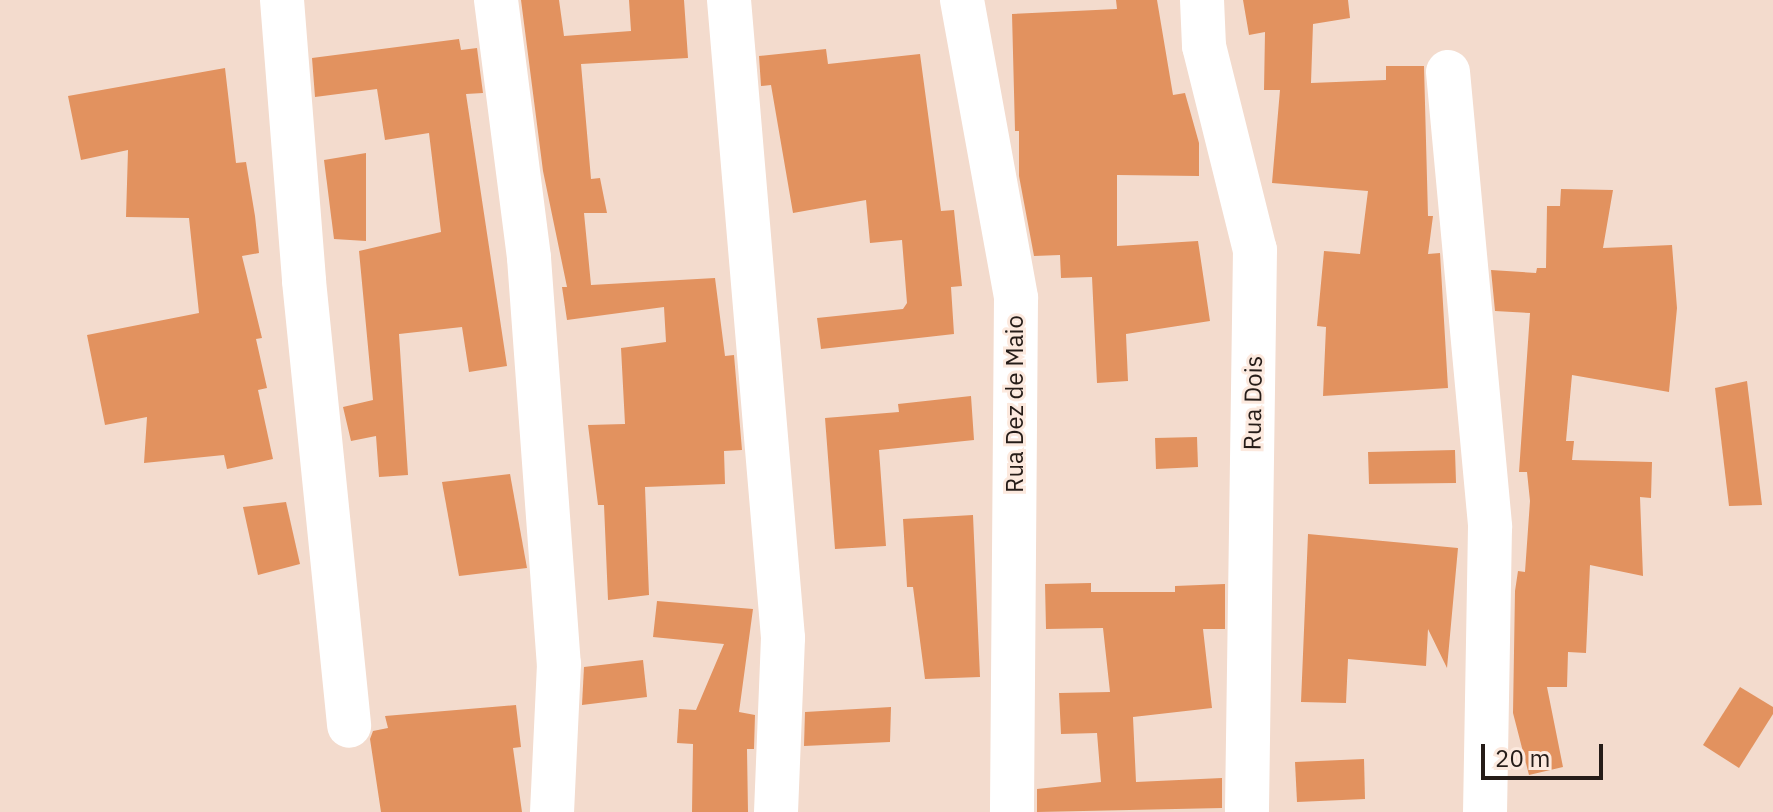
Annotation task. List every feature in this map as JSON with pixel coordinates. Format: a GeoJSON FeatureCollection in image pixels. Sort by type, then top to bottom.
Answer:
{"type":"FeatureCollection","features":[{"type":"Feature","properties":{"kind":"street"},"geometry":{"type":"LineString","coordinates":[[282,0],[304,281],[349,726]]}},
{"type":"Feature","properties":{"kind":"street"},"geometry":{"type":"LineString","coordinates":[[496,0],[529,258],[558,649],[552,812]]}},
{"type":"Feature","properties":{"kind":"street"},"geometry":{"type":"LineString","coordinates":[[729,0],[783,638],[776,812]]}},
{"type":"Feature","properties":{"kind":"street","name":"Rua Dez de Maio"},"geometry":{"type":"LineString","coordinates":[[962,0],[1016,298],[1012,812]]}},
{"type":"Feature","properties":{"kind":"street","name":"Rua Dois"},"geometry":{"type":"LineString","coordinates":[[1202,0],[1204,46],[1255,250],[1247,812]]}},
{"type":"Feature","properties":{"kind":"street"},"geometry":{"type":"LineString","coordinates":[[1448,72],[1490,527],[1485,812]]}},
{"type":"Feature","properties":{"kind":"building"},"geometry":{"type":"Polygon","coordinates":[[[521,0],[559,0],[564,36],[631,31],[629,0],[684,0],[688,58],[581,64],[591,179],[600,178],[607,213],[584,213],[591,285],[715,278],[725,356],[734,355],[742,450],[724,451],[725,484],[645,487],[649,595],[608,600],[604,505],[598,505],[588,425],[625,424],[621,348],[666,342],[664,307],[567,320],[562,287],[567,287],[543,171],[521,0]]]}},
{"type":"Feature","properties":{"kind":"building"},"geometry":{"type":"Polygon","coordinates":[[[1116,0],[1157,0],[1173,95],[1185,93],[1199,143],[1199,176],[1117,175],[1117,246],[1198,241],[1210,321],[1126,334],[1128,381],[1097,383],[1092,277],[1061,278],[1060,255],[1034,256],[1019,176],[1012,14],[1117,9],[1116,0]]]}},
{"type":"Feature","properties":{"kind":"building"},"geometry":{"type":"Polygon","coordinates":[[[1243,0],[1348,0],[1350,18],[1313,24],[1311,83],[1386,80],[1386,66],[1424,66],[1428,216],[1433,216],[1428,254],[1440,253],[1448,388],[1323,396],[1326,327],[1317,326],[1324,251],[1360,254],[1368,191],[1272,183],[1280,90],[1264,90],[1265,32],[1249,35],[1243,0]]]}},
{"type":"Feature","properties":{"kind":"building"},"geometry":{"type":"Polygon","coordinates":[[[459,39],[461,50],[477,48],[483,93],[466,94],[507,366],[469,372],[462,327],[399,334],[408,475],[379,477],[376,436],[351,441],[343,407],[373,400],[359,251],[441,232],[429,133],[385,140],[377,89],[315,97],[312,58],[459,39]]]}},
{"type":"Feature","properties":{"kind":"building"},"geometry":{"type":"Polygon","coordinates":[[[826,49],[828,64],[920,54],[941,211],[954,210],[962,286],[951,287],[954,334],[821,349],[817,318],[903,309],[907,303],[902,240],[870,243],[866,200],[793,213],[771,85],[761,86],[759,56],[826,49]]]}},
{"type":"Feature","properties":{"kind":"building"},"geometry":{"type":"Polygon","coordinates":[[[225,68],[236,163],[246,162],[255,216],[259,253],[242,256],[262,338],[256,339],[267,388],[258,390],[273,459],[227,469],[224,455],[144,463],[147,417],[105,425],[87,335],[199,313],[189,218],[126,217],[128,150],[81,160],[68,96],[225,68]]]}},
{"type":"Feature","properties":{"kind":"building"},"geometry":{"type":"Polygon","coordinates":[[[366,153],[366,241],[334,239],[324,160],[366,153]]]}},
{"type":"Feature","properties":{"kind":"building"},"geometry":{"type":"Polygon","coordinates":[[[1561,189],[1613,190],[1603,248],[1672,245],[1677,308],[1669,392],[1572,375],[1566,441],[1574,441],[1572,460],[1652,462],[1651,498],[1640,497],[1643,576],[1590,565],[1586,653],[1568,652],[1567,687],[1547,687],[1563,767],[1529,775],[1513,713],[1515,591],[1518,571],[1525,572],[1530,501],[1527,472],[1519,472],[1530,313],[1495,311],[1491,270],[1536,273],[1537,268],[1546,268],[1547,206],[1560,206],[1561,189]]]}},
{"type":"Feature","properties":{"kind":"building"},"geometry":{"type":"Polygon","coordinates":[[[1747,381],[1762,505],[1729,506],[1715,388],[1747,381]]]}},
{"type":"Feature","properties":{"kind":"building"},"geometry":{"type":"Polygon","coordinates":[[[971,396],[974,440],[879,450],[886,546],[835,549],[825,418],[899,412],[898,404],[971,396]]]}},
{"type":"Feature","properties":{"kind":"building"},"geometry":{"type":"Polygon","coordinates":[[[1197,437],[1198,467],[1156,469],[1155,438],[1197,437]]]}},
{"type":"Feature","properties":{"kind":"building"},"geometry":{"type":"Polygon","coordinates":[[[1455,450],[1456,483],[1369,484],[1368,452],[1455,450]]]}},
{"type":"Feature","properties":{"kind":"building"},"geometry":{"type":"Polygon","coordinates":[[[510,474],[527,568],[459,576],[442,482],[510,474]]]}},
{"type":"Feature","properties":{"kind":"building"},"geometry":{"type":"Polygon","coordinates":[[[286,502],[300,564],[258,575],[243,507],[286,502]]]}},
{"type":"Feature","properties":{"kind":"building"},"geometry":{"type":"Polygon","coordinates":[[[973,515],[980,677],[925,679],[913,587],[907,587],[903,519],[973,515]]]}},
{"type":"Feature","properties":{"kind":"building"},"geometry":{"type":"Polygon","coordinates":[[[1308,534],[1458,548],[1447,668],[1428,629],[1426,666],[1348,659],[1346,703],[1301,702],[1308,534]]]}},
{"type":"Feature","properties":{"kind":"building"},"geometry":{"type":"Polygon","coordinates":[[[1091,583],[1091,592],[1175,592],[1175,586],[1225,584],[1225,629],[1203,629],[1212,708],[1133,717],[1136,782],[1222,778],[1222,808],[1037,812],[1037,789],[1101,782],[1097,733],[1061,734],[1059,693],[1110,692],[1103,628],[1046,629],[1045,584],[1091,583]]]}},
{"type":"Feature","properties":{"kind":"building"},"geometry":{"type":"Polygon","coordinates":[[[657,601],[753,609],[739,712],[755,715],[754,749],[747,749],[748,812],[692,812],[693,744],[677,743],[679,709],[696,710],[724,644],[653,637],[657,601]]]}},
{"type":"Feature","properties":{"kind":"building"},"geometry":{"type":"Polygon","coordinates":[[[643,660],[647,697],[582,705],[584,667],[643,660]]]}},
{"type":"Feature","properties":{"kind":"building"},"geometry":{"type":"Polygon","coordinates":[[[1740,687],[1773,707],[1773,714],[1739,768],[1703,745],[1740,687]]]}},
{"type":"Feature","properties":{"kind":"building"},"geometry":{"type":"Polygon","coordinates":[[[516,705],[521,747],[513,748],[522,812],[381,812],[370,739],[373,731],[388,728],[385,716],[516,705]]]}},
{"type":"Feature","properties":{"kind":"building"},"geometry":{"type":"Polygon","coordinates":[[[891,707],[890,742],[804,746],[805,712],[891,707]]]}},
{"type":"Feature","properties":{"kind":"building"},"geometry":{"type":"Polygon","coordinates":[[[1364,759],[1365,799],[1297,802],[1295,762],[1364,759]]]}}]}
